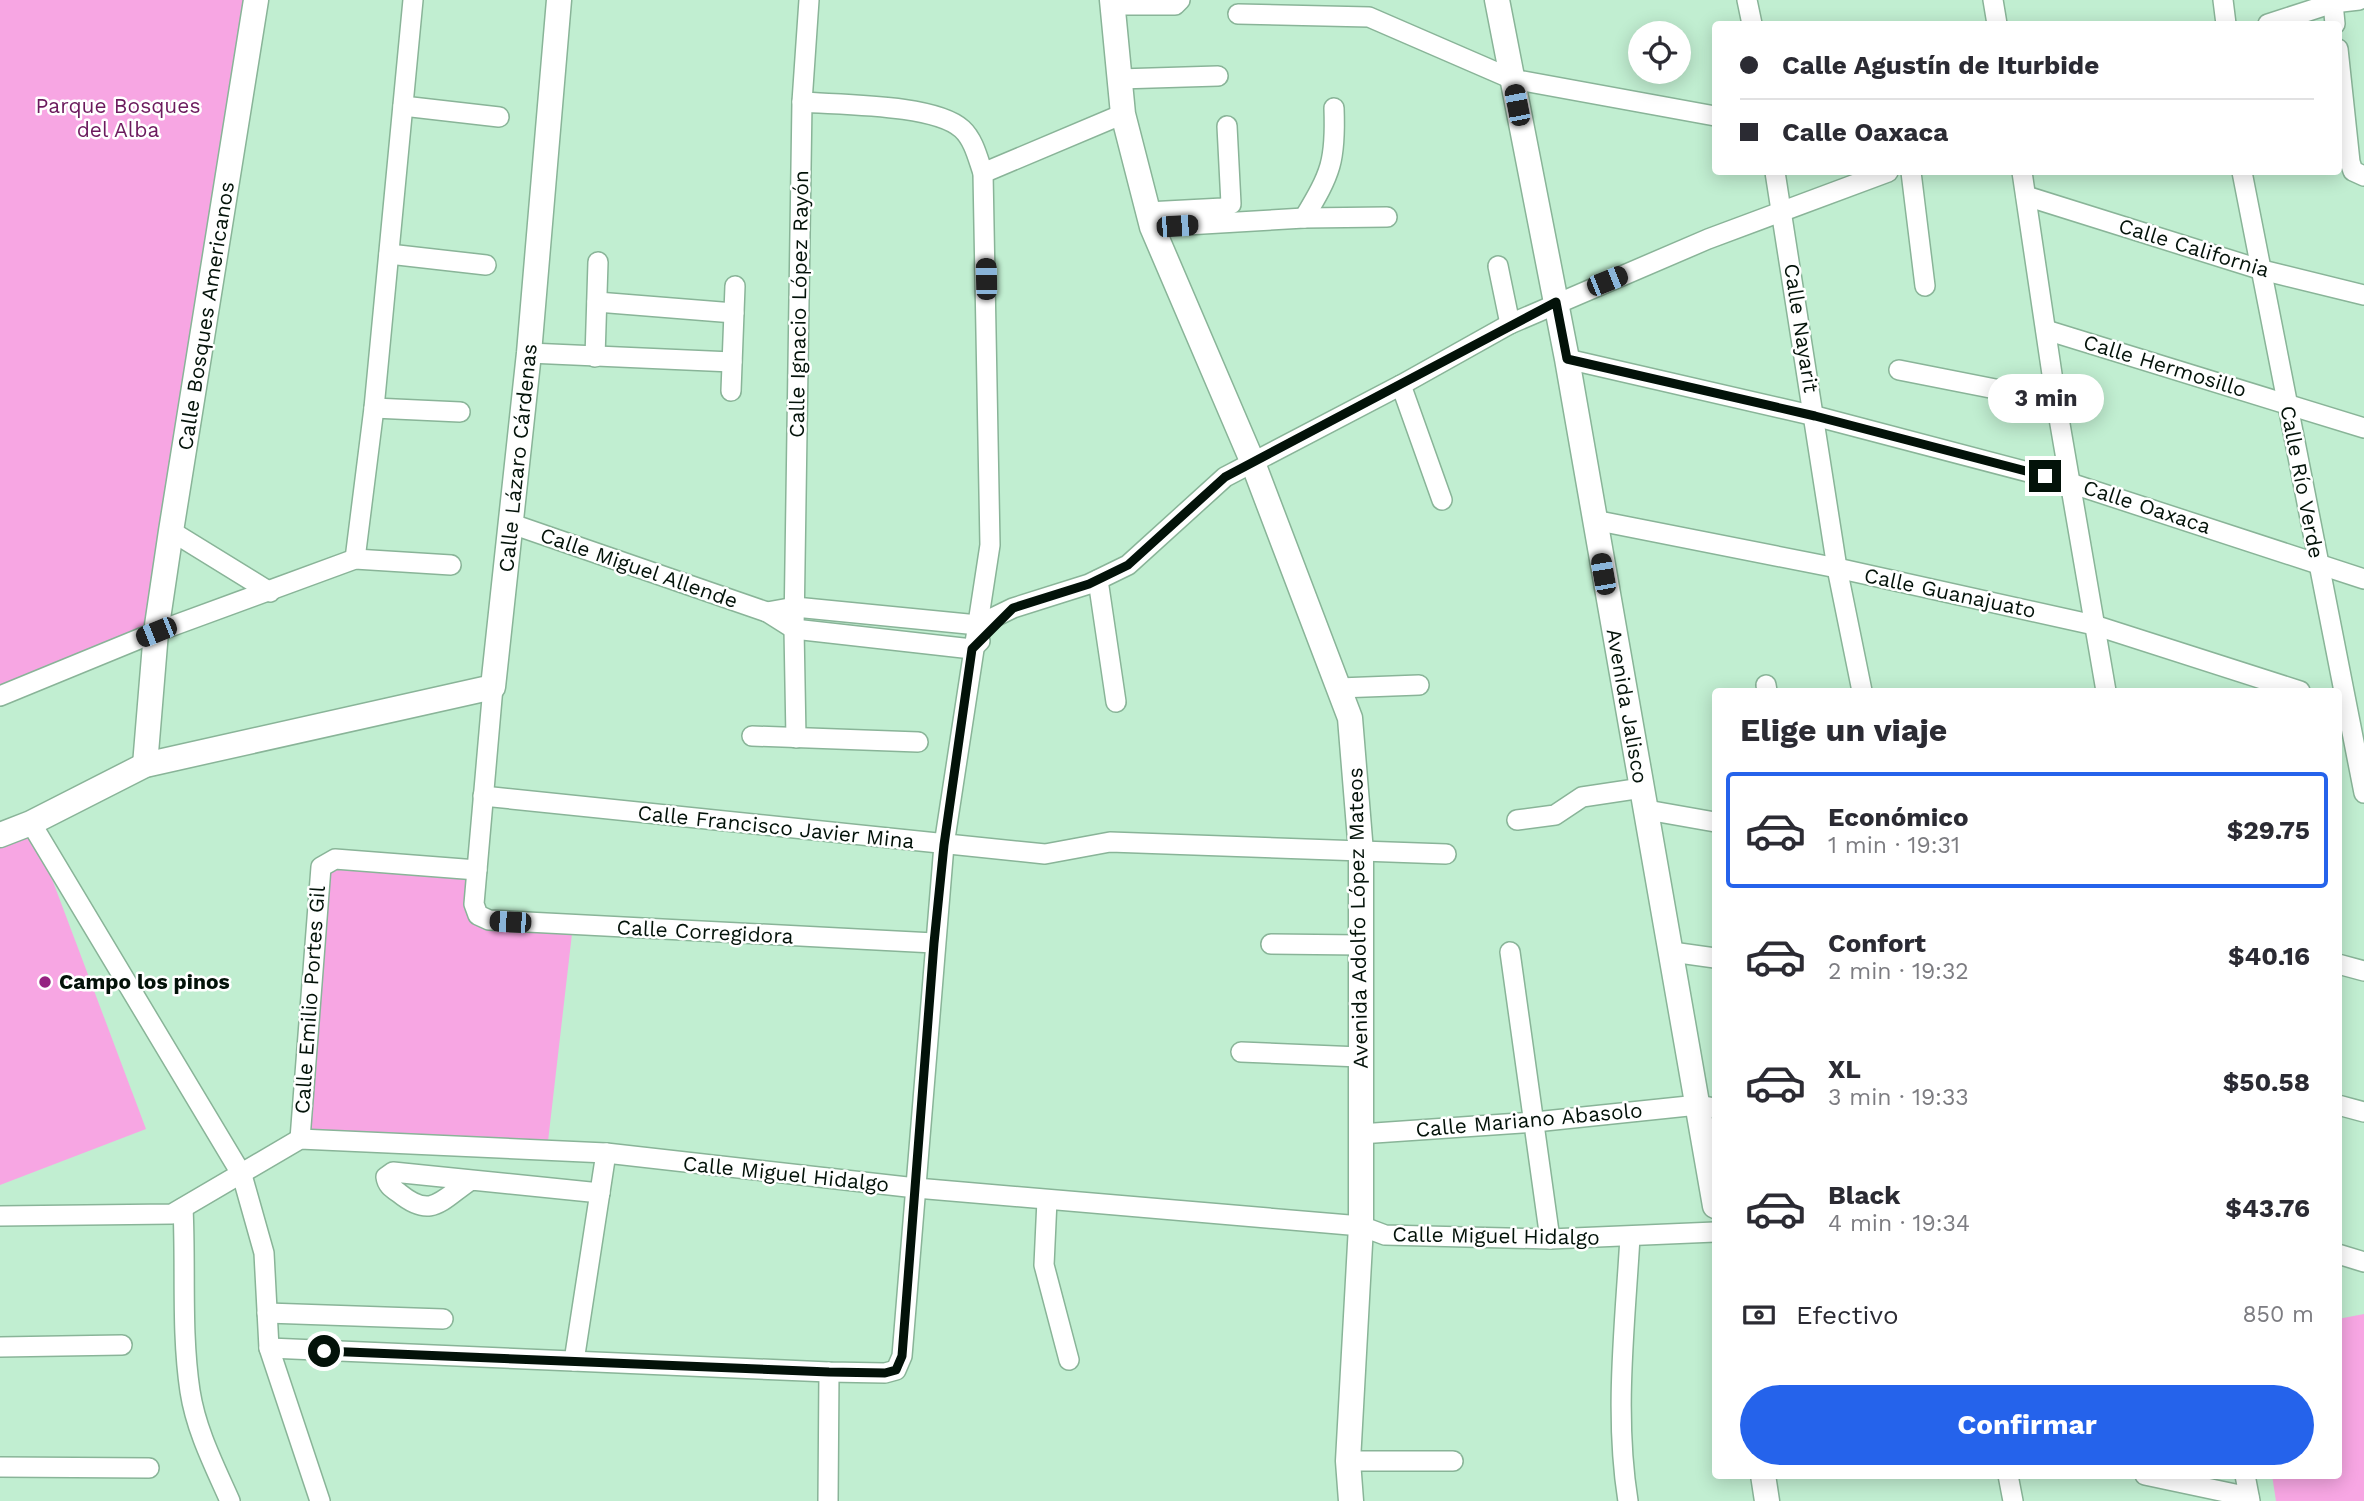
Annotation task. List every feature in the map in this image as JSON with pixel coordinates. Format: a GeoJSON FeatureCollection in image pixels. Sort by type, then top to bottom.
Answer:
{"type":"FeatureCollection","features":[{"type":"Feature","properties":{"kind":"main road","name":"Calle Bosques Americanos"},"geometry":{"type":"LineString","coordinates":[[145,765],[156,632],[256,0]]}},
{"type":"Feature","properties":{"kind":"main road","name":"Calle Lázaro Cárdenas"},"geometry":{"type":"LineString","coordinates":[[494,687],[512,524],[559,0]]}},
{"type":"Feature","properties":{"kind":"main road","name":"Avenida Jalisco"},"geometry":{"type":"LineString","coordinates":[[1497,0],[1567,359],[1672,952],[1707,1107],[1712,1169]]}},
{"type":"Feature","properties":{"kind":"main road","name":"Avenida Adolfo López Mateos"},"geometry":{"type":"LineString","coordinates":[[1112,3],[1123,114],[1150,220],[1253,463],[1350,718],[1360,852],[1361,1226],[1348,1461],[1351,1501]]}},
{"type":"Feature","properties":{"kind":"main road"},"geometry":{"type":"LineString","coordinates":[[0,835],[31,823],[145,765],[494,687]]}},
{"type":"Feature","properties":{"kind":"main road"},"geometry":{"type":"LineString","coordinates":[[1764,1479],[1767,1501]]}},
{"type":"Feature","properties":{"kind":"street"},"geometry":{"type":"LineString","coordinates":[[355,559],[374,408],[413,0]]}},
{"type":"Feature","properties":{"kind":"street","name":"Calle Ignacio López Rayón"},"geometry":{"type":"LineString","coordinates":[[796,738],[794,629],[802,102],[809,0]]}},
{"type":"Feature","properties":{"kind":"street"},"geometry":{"type":"LineString","coordinates":[[1112,3],[1175,5],[1180,0]]}},
{"type":"Feature","properties":{"kind":"street"},"geometry":{"type":"LineString","coordinates":[[1747,0],[1751,21]]}},
{"type":"Feature","properties":{"kind":"street"},"geometry":{"type":"LineString","coordinates":[[1993,0],[1996,21]]}},
{"type":"Feature","properties":{"kind":"street"},"geometry":{"type":"LineString","coordinates":[[2223,0],[2226,21]]}},
{"type":"Feature","properties":{"kind":"street"},"geometry":{"type":"LineString","coordinates":[[2277,21],[2333,3],[2360,0]]}},
{"type":"Feature","properties":{"kind":"street"},"geometry":{"type":"LineString","coordinates":[[2333,3],[2335,21]]}},
{"type":"Feature","properties":{"kind":"street"},"geometry":{"type":"LineString","coordinates":[[1238,14],[1369,17],[1512,79],[1712,115]]}},
{"type":"Feature","properties":{"kind":"street"},"geometry":{"type":"LineString","coordinates":[[2342,75],[2358,174]]}},
{"type":"Feature","properties":{"kind":"street"},"geometry":{"type":"LineString","coordinates":[[1119,79],[1218,76]]}},
{"type":"Feature","properties":{"kind":"street"},"geometry":{"type":"LineString","coordinates":[[269,1348],[885,1373],[896,1370],[902,1356],[944,845],[989,545],[990,463],[983,173],[975,148],[963,130],[931,113],[802,102]]}},
{"type":"Feature","properties":{"kind":"street"},"geometry":{"type":"LineString","coordinates":[[403,106],[499,117]]}},
{"type":"Feature","properties":{"kind":"street"},"geometry":{"type":"LineString","coordinates":[[1304,218],[1332,166],[1336,150],[1334,108]]}},
{"type":"Feature","properties":{"kind":"street"},"geometry":{"type":"LineString","coordinates":[[983,173],[1123,114]]}},
{"type":"Feature","properties":{"kind":"street"},"geometry":{"type":"LineString","coordinates":[[1150,220],[1223,208],[1231,204],[1227,126]]}},
{"type":"Feature","properties":{"kind":"street","name":"Calle Nayarit"},"geometry":{"type":"LineString","coordinates":[[1776,175],[1837,568],[1860,688]]}},
{"type":"Feature","properties":{"kind":"street"},"geometry":{"type":"LineString","coordinates":[[978,625],[1013,608],[1098,580],[1128,565],[1225,477],[1401,385],[1510,324],[1708,239],[1880,175]]}},
{"type":"Feature","properties":{"kind":"street"},"geometry":{"type":"LineString","coordinates":[[1911,175],[1925,286]]}},
{"type":"Feature","properties":{"kind":"street"},"geometry":{"type":"LineString","coordinates":[[2022,175],[2056,401],[2105,688]]}},
{"type":"Feature","properties":{"kind":"street","name":"Calle Río Verde"},"geometry":{"type":"LineString","coordinates":[[2243,175],[2364,793]]}},
{"type":"Feature","properties":{"kind":"street","name":"Calle California"},"geometry":{"type":"LineString","coordinates":[[2026,196],[2262,271],[2364,295]]}},
{"type":"Feature","properties":{"kind":"street"},"geometry":{"type":"LineString","coordinates":[[1150,220],[1387,217]]}},
{"type":"Feature","properties":{"kind":"street"},"geometry":{"type":"LineString","coordinates":[[389,254],[486,265]]}},
{"type":"Feature","properties":{"kind":"street"},"geometry":{"type":"LineString","coordinates":[[595,357],[598,262]]}},
{"type":"Feature","properties":{"kind":"street"},"geometry":{"type":"LineString","coordinates":[[1498,266],[1510,324]]}},
{"type":"Feature","properties":{"kind":"street"},"geometry":{"type":"LineString","coordinates":[[731,391],[735,286]]}},
{"type":"Feature","properties":{"kind":"street"},"geometry":{"type":"LineString","coordinates":[[597,302],[734,313]]}},
{"type":"Feature","properties":{"kind":"street","name":"Calle Hermosillo"},"geometry":{"type":"LineString","coordinates":[[2046,330],[2364,428]]}},
{"type":"Feature","properties":{"kind":"street"},"geometry":{"type":"LineString","coordinates":[[528,353],[732,362]]}},
{"type":"Feature","properties":{"kind":"street","name":"Calle Oaxaca"},"geometry":{"type":"LineString","coordinates":[[1567,359],[1815,416],[2070,483],[2364,579]]}},
{"type":"Feature","properties":{"kind":"street"},"geometry":{"type":"LineString","coordinates":[[1899,370],[2056,401]]}},
{"type":"Feature","properties":{"kind":"street"},"geometry":{"type":"LineString","coordinates":[[1401,385],[1442,500]]}},
{"type":"Feature","properties":{"kind":"street"},"geometry":{"type":"LineString","coordinates":[[374,408],[460,412]]}},
{"type":"Feature","properties":{"kind":"street","name":"Calle Guanajuato"},"geometry":{"type":"LineString","coordinates":[[1594,520],[1837,568],[2094,625],[2291,688]]}},
{"type":"Feature","properties":{"kind":"street","name":"Calle Miguel Allende"},"geometry":{"type":"LineString","coordinates":[[512,524],[767,612],[794,629],[972,649]]}},
{"type":"Feature","properties":{"kind":"street"},"geometry":{"type":"LineString","coordinates":[[171,531],[270,592]]}},
{"type":"Feature","properties":{"kind":"street"},"geometry":{"type":"LineString","coordinates":[[0,696],[156,632],[355,559],[451,565]]}},
{"type":"Feature","properties":{"kind":"street"},"geometry":{"type":"LineString","coordinates":[[1098,580],[1116,702]]}},
{"type":"Feature","properties":{"kind":"street","name":"Calle Miguel Allende"},"geometry":{"type":"LineString","coordinates":[[767,612],[795,607],[978,625]]}},
{"type":"Feature","properties":{"kind":"street"},"geometry":{"type":"LineString","coordinates":[[972,649],[1013,608]]}},
{"type":"Feature","properties":{"kind":"street"},"geometry":{"type":"LineString","coordinates":[[1339,688],[1419,685]]}},
{"type":"Feature","properties":{"kind":"street","name":"Calle Lázaro Cárdenas"},"geometry":{"type":"LineString","coordinates":[[478,915],[474,904],[494,687]]}},
{"type":"Feature","properties":{"kind":"street"},"geometry":{"type":"LineString","coordinates":[[752,736],[918,742]]}},
{"type":"Feature","properties":{"kind":"street","name":"Calle Francisco Javier Mina"},"geometry":{"type":"LineString","coordinates":[[483,796],[1045,854],[1110,842],[1446,854]]}},
{"type":"Feature","properties":{"kind":"street"},"geometry":{"type":"LineString","coordinates":[[1517,820],[1555,815],[1582,797],[1644,799],[1712,821]]}},
{"type":"Feature","properties":{"kind":"street"},"geometry":{"type":"LineString","coordinates":[[31,823],[242,1175],[264,1253],[269,1348],[320,1501]]}},
{"type":"Feature","properties":{"kind":"street","name":"Calle Emilio Portes Gil"},"geometry":{"type":"LineString","coordinates":[[300,1139],[320,873],[325,862],[335,859],[477,870]]}},
{"type":"Feature","properties":{"kind":"street","name":"Calle Corregidora"},"geometry":{"type":"LineString","coordinates":[[478,915],[489,920],[934,943]]}},
{"type":"Feature","properties":{"kind":"street"},"geometry":{"type":"LineString","coordinates":[[1271,944],[1360,945]]}},
{"type":"Feature","properties":{"kind":"street"},"geometry":{"type":"LineString","coordinates":[[1510,952],[1550,1239]]}},
{"type":"Feature","properties":{"kind":"street"},"geometry":{"type":"LineString","coordinates":[[1672,952],[1712,958]]}},
{"type":"Feature","properties":{"kind":"street"},"geometry":{"type":"LineString","coordinates":[[2342,965],[2364,971]]}},
{"type":"Feature","properties":{"kind":"street"},"geometry":{"type":"LineString","coordinates":[[1241,1052],[1360,1057]]}},
{"type":"Feature","properties":{"kind":"street"},"geometry":{"type":"LineString","coordinates":[[2342,1106],[2364,1112]]}},
{"type":"Feature","properties":{"kind":"street","name":"Calle Mariano Abasolo"},"geometry":{"type":"LineString","coordinates":[[1360,1134],[1707,1107]]}},
{"type":"Feature","properties":{"kind":"street"},"geometry":{"type":"LineString","coordinates":[[0,1216],[172,1214],[300,1139]]}},
{"type":"Feature","properties":{"kind":"street","name":"Calle Miguel Hidalgo"},"geometry":{"type":"LineString","coordinates":[[300,1139],[606,1153],[916,1188],[1361,1226],[1385,1235],[1550,1239],[1712,1232]]}},
{"type":"Feature","properties":{"kind":"street"},"geometry":{"type":"LineString","coordinates":[[573,1361],[606,1153]]}},
{"type":"Feature","properties":{"kind":"street"},"geometry":{"type":"LineString","coordinates":[[471,1180],[600,1193]]}},
{"type":"Feature","properties":{"kind":"street"},"geometry":{"type":"LineString","coordinates":[[1047,1199],[1045,1275],[1069,1360]]}},
{"type":"Feature","properties":{"kind":"street"},"geometry":{"type":"LineString","coordinates":[[183,1208],[185,1339],[190,1392],[202,1440],[230,1501]]}},
{"type":"Feature","properties":{"kind":"street"},"geometry":{"type":"LineString","coordinates":[[1628,1501],[1623,1468],[1622,1391],[1630,1237]]}},
{"type":"Feature","properties":{"kind":"street"},"geometry":{"type":"LineString","coordinates":[[2342,1255],[2364,1262]]}},
{"type":"Feature","properties":{"kind":"street"},"geometry":{"type":"LineString","coordinates":[[267,1313],[443,1319]]}},
{"type":"Feature","properties":{"kind":"street"},"geometry":{"type":"LineString","coordinates":[[0,1347],[122,1345]]}},
{"type":"Feature","properties":{"kind":"street"},"geometry":{"type":"LineString","coordinates":[[828,1501],[829,1372]]}},
{"type":"Feature","properties":{"kind":"street"},"geometry":{"type":"LineString","coordinates":[[1348,1461],[1453,1461]]}},
{"type":"Feature","properties":{"kind":"street"},"geometry":{"type":"LineString","coordinates":[[0,1467],[149,1468]]}},
{"type":"Feature","properties":{"kind":"street"},"geometry":{"type":"LineString","coordinates":[[2009,1479],[2013,1501]]}},
{"type":"Feature","properties":{"kind":"street"},"geometry":{"type":"LineString","coordinates":[[2163,1479],[2250,1499],[2246,1479]]}},
{"type":"Feature","properties":{"kind":"green space","name":"Parque Bosques del Alba"},"geometry":{"type":"Polygon","coordinates":[[[0,0],[256,0],[156,632],[0,696],[0,0]]]}},
{"type":"Feature","properties":{"kind":"green space","name":"Campo los pinos"},"geometry":{"type":"Polygon","coordinates":[[[31,823],[146,1129],[0,1185],[0,835],[31,823]]]}},
{"type":"Feature","properties":{"kind":"green space"},"geometry":{"type":"Polygon","coordinates":[[[325,862],[477,870],[478,914],[573,925],[547,1150],[300,1139],[325,862]]]}},
{"type":"Feature","properties":{"kind":"green space"},"geometry":{"type":"Polygon","coordinates":[[[2364,1314],[2364,1501],[2276,1501],[2273,1479],[2342,1479],[2342,1318],[2364,1314]]]}},
{"type":"Feature","properties":{"kind":"place","name":"Campo los pinos"},"geometry":{"type":"Point","coordinates":[45,982]}},
{"type":"Feature","properties":{"kind":"route"},"geometry":{"type":"LineString","coordinates":[[324,1351],[829,1372],[885,1373],[896,1370],[902,1356],[944,845],[972,649],[1013,608],[1089,584],[1128,565],[1225,477],[1401,385],[1510,324],[1556,302],[1567,359],[1815,416],[2045,476]]}}]}
